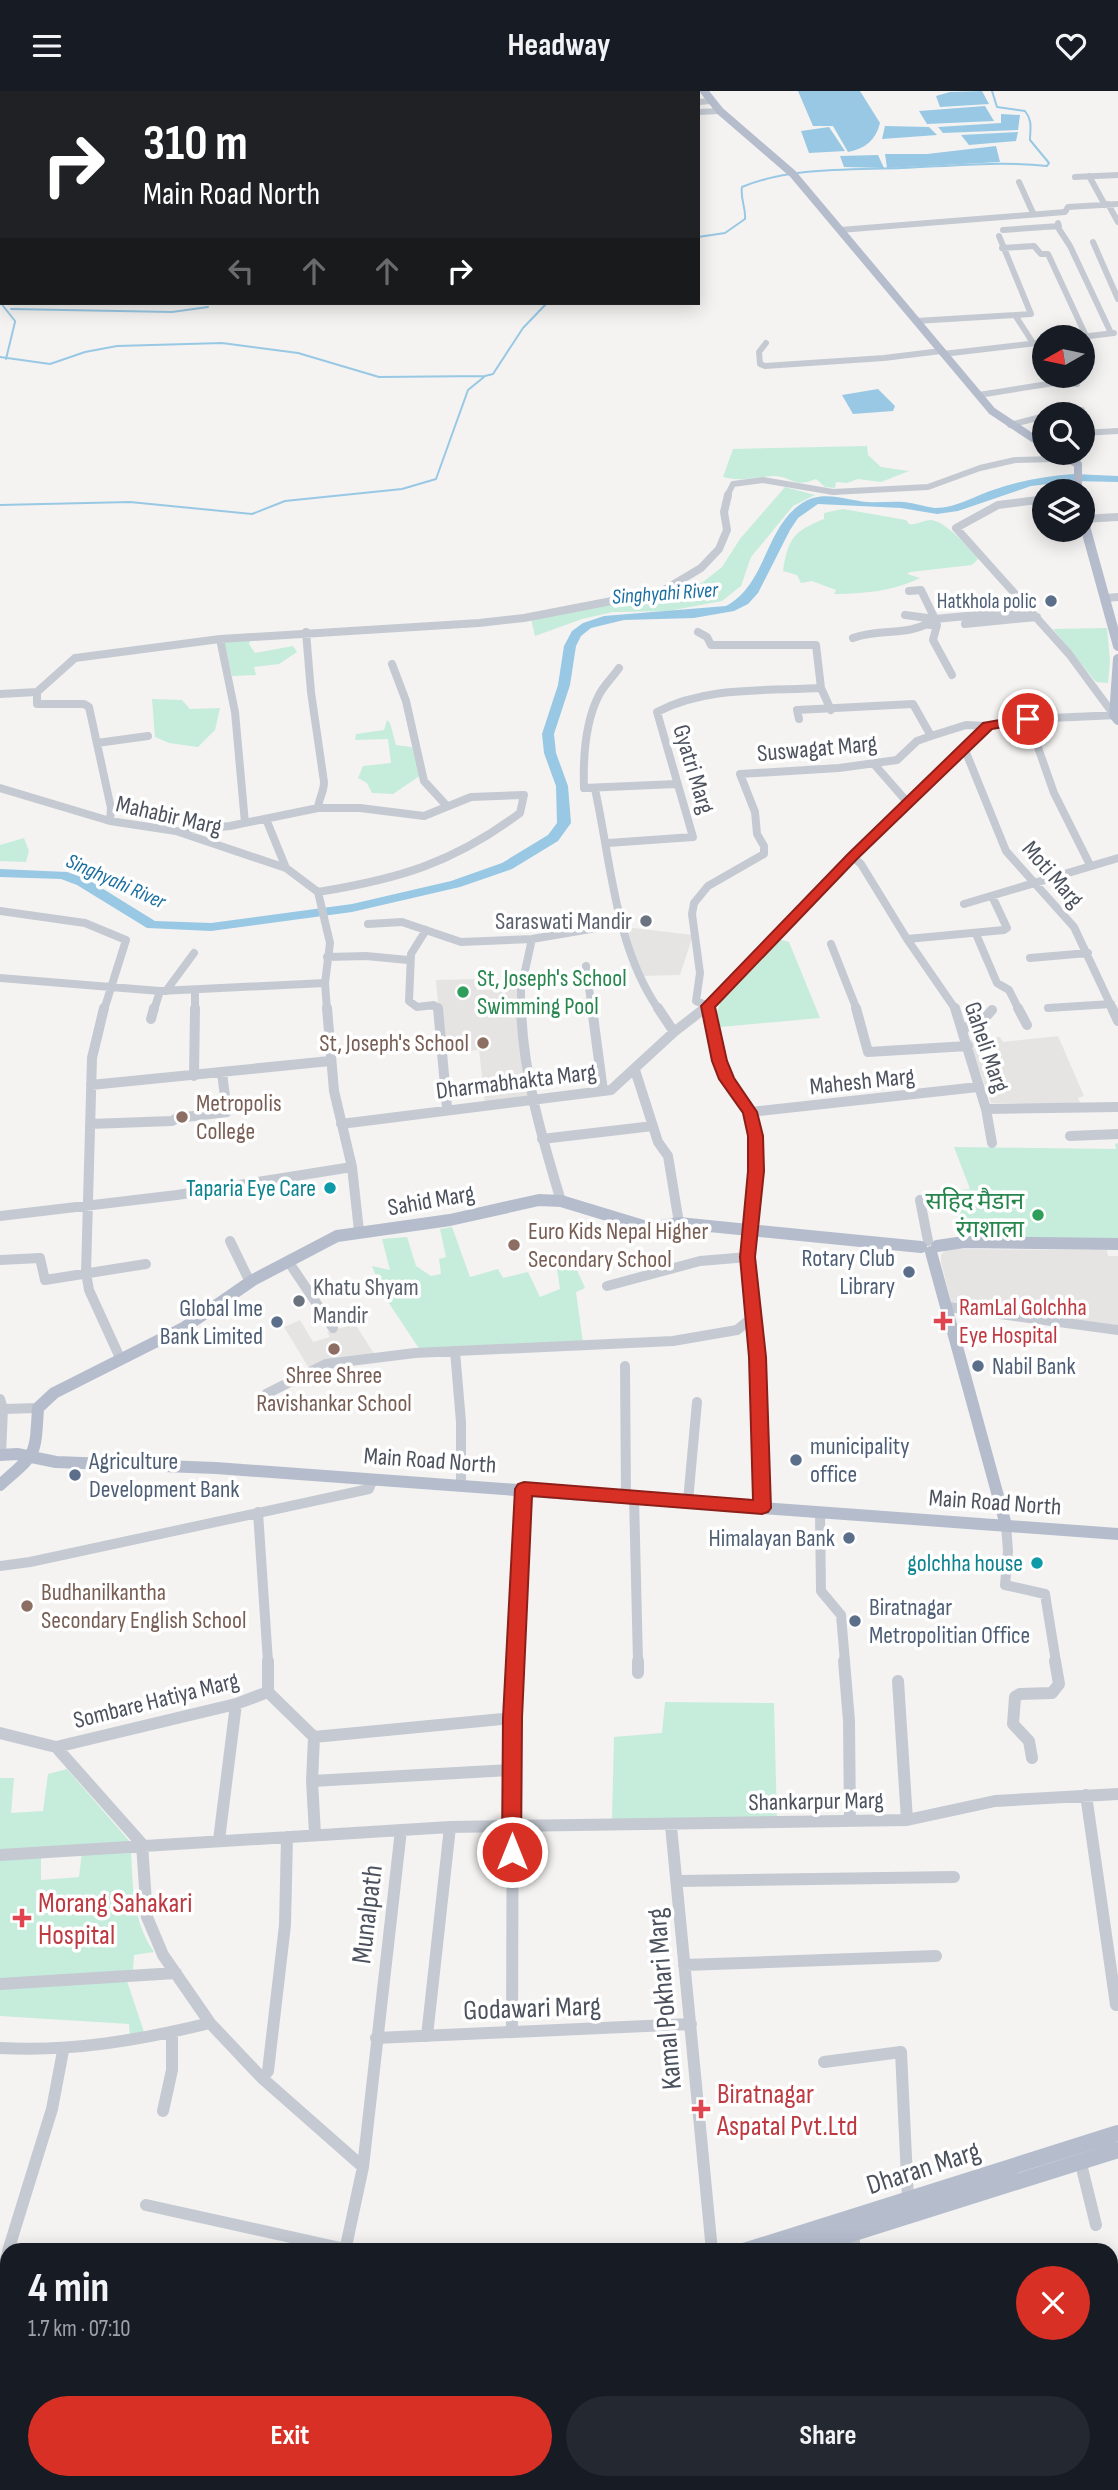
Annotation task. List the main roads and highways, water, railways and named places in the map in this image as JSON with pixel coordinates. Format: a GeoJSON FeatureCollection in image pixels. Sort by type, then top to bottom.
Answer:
{"type":"FeatureCollection","features":[{"type":"Feature","properties":{"kind":"main road"},"geometry":{"type":"LineString","coordinates":[[704,91],[720,111],[795,176],[992,411],[1032,438]]}},
{"type":"Feature","properties":{"kind":"main road"},"geometry":{"type":"LineString","coordinates":[[1078,465],[1079,479]]}},
{"type":"Feature","properties":{"kind":"main road"},"geometry":{"type":"LineString","coordinates":[[1090,542],[1118,646]]}},
{"type":"Feature","properties":{"kind":"main road"},"geometry":{"type":"LineString","coordinates":[[1117,717],[1118,659]]}},
{"type":"Feature","properties":{"kind":"main road","name":"Sahid Marg"},"geometry":{"type":"LineString","coordinates":[[32,1457],[36,1447],[38,1408],[54,1393],[185,1327],[250,1282],[288,1261],[337,1236],[359,1231],[389,1230],[450,1220],[539,1200],[561,1201],[650,1228],[679,1223],[929,1246],[964,1242],[1118,1244]]}},
{"type":"Feature","properties":{"kind":"main road"},"geometry":{"type":"LineString","coordinates":[[929,1246],[1006,1525]]}},
{"type":"Feature","properties":{"kind":"main road","name":"Main Road North"},"geometry":{"type":"LineString","coordinates":[[1,1455],[82,1464],[216,1468],[1118,1534]]}},
{"type":"Feature","properties":{"kind":"main road"},"geometry":{"type":"LineString","coordinates":[[0,1485],[32,1457]]}},
{"type":"Feature","properties":{"kind":"main road","name":"Dharan Marg"},"geometry":{"type":"LineString","coordinates":[[769,2243],[1118,2133]]}},
{"type":"Feature","properties":{"kind":"main road","name":"Dharan Marg"},"geometry":{"type":"LineString","coordinates":[[822,2243],[1118,2150]]}},
{"type":"Feature","properties":{"kind":"water"},"geometry":{"type":"Polygon","coordinates":[[[798,91],[860,91],[880,123],[876,134],[865,146],[848,152],[833,126],[813,126],[798,91]]]}},
{"type":"Feature","properties":{"kind":"water"},"geometry":{"type":"Polygon","coordinates":[[[982,91],[989,104],[940,107],[936,96],[950,92],[982,91]]]}},
{"type":"Feature","properties":{"kind":"water"},"geometry":{"type":"Polygon","coordinates":[[[985,106],[994,121],[927,124],[919,111],[985,106]]]}},
{"type":"Feature","properties":{"kind":"water"},"geometry":{"type":"Polygon","coordinates":[[[1001,114],[1020,115],[1018,130],[943,133],[938,127],[1001,123],[1001,114]]]}},
{"type":"Feature","properties":{"kind":"water"},"geometry":{"type":"Polygon","coordinates":[[[885,126],[929,127],[937,135],[882,139],[885,126]]]}},
{"type":"Feature","properties":{"kind":"water"},"geometry":{"type":"Polygon","coordinates":[[[829,127],[845,151],[809,153],[801,131],[829,127]]]}},
{"type":"Feature","properties":{"kind":"water"},"geometry":{"type":"Polygon","coordinates":[[[1018,132],[1016,141],[969,145],[961,135],[1018,132]]]}},
{"type":"Feature","properties":{"kind":"water"},"geometry":{"type":"Polygon","coordinates":[[[996,146],[1000,162],[887,168],[885,154],[927,154],[996,146]]]}},
{"type":"Feature","properties":{"kind":"water"},"geometry":{"type":"Polygon","coordinates":[[[878,155],[884,168],[844,167],[840,156],[878,155]]]}},
{"type":"Feature","properties":{"kind":"water"},"geometry":{"type":"Polygon","coordinates":[[[878,389],[895,406],[893,411],[853,414],[842,395],[878,389]]]}},
{"type":"Feature","properties":{"kind":"waterway"},"geometry":{"type":"LineString","coordinates":[[700,237],[725,233],[745,219],[742,187],[780,176],[820,171],[974,164],[1047,166],[1049,163],[1030,140],[1028,115],[1025,111],[997,107],[992,91]]}},
{"type":"Feature","properties":{"kind":"waterway"},"geometry":{"type":"LineString","coordinates":[[2,305],[15,321]]}},
{"type":"Feature","properties":{"kind":"waterway"},"geometry":{"type":"LineString","coordinates":[[6,358],[50,364],[85,352],[117,346],[222,343],[298,353],[379,377],[485,376],[493,374],[523,328],[545,305]]}},
{"type":"Feature","properties":{"kind":"waterway"},"geometry":{"type":"LineString","coordinates":[[11,309],[172,312],[208,307]]}},
{"type":"Feature","properties":{"kind":"waterway"},"geometry":{"type":"LineString","coordinates":[[6,358],[15,322]]}},
{"type":"Feature","properties":{"kind":"waterway"},"geometry":{"type":"LineString","coordinates":[[0,357],[6,358]]}},
{"type":"Feature","properties":{"kind":"waterway"},"geometry":{"type":"LineString","coordinates":[[0,505],[130,502],[252,514],[285,501],[402,489],[436,479],[468,390],[484,377]]}},
{"type":"Feature","properties":{"kind":"waterway","name":"Singhyahi River"},"geometry":{"type":"LineString","coordinates":[[0,873],[62,875],[82,882],[152,925],[211,927],[352,908],[455,884],[507,866],[553,838],[564,823],[562,786],[550,753],[548,734],[564,685],[570,646],[576,634],[587,625],[624,617],[694,614],[730,609],[743,602],[754,590],[784,530],[794,516],[807,505],[821,500],[864,505],[901,505],[937,511],[1045,480],[1089,477],[1118,479]]}},
{"type":"Feature","properties":{"kind":"place","name":"Hatkhola polic"},"geometry":{"type":"Point","coordinates":[1051,601]}},
{"type":"Feature","properties":{"kind":"place","name":"Saraswati Mandir"},"geometry":{"type":"Point","coordinates":[646,921]}},
{"type":"Feature","properties":{"kind":"place","name":"St, Joseph's School Swimming Pool"},"geometry":{"type":"Point","coordinates":[463,992]}},
{"type":"Feature","properties":{"kind":"place","name":"St, Joseph's School"},"geometry":{"type":"Point","coordinates":[483,1043]}},
{"type":"Feature","properties":{"kind":"place","name":"Metropolis College"},"geometry":{"type":"Point","coordinates":[182,1117]}},
{"type":"Feature","properties":{"kind":"place","name":"Taparia Eye Care"},"geometry":{"type":"Point","coordinates":[330,1188]}},
{"type":"Feature","properties":{"kind":"place","name":"सहिद मैडान रंगशाला"},"geometry":{"type":"Point","coordinates":[1038,1215]}},
{"type":"Feature","properties":{"kind":"place","name":"Euro Kids Nepal Higher Secondary School"},"geometry":{"type":"Point","coordinates":[514,1245]}},
{"type":"Feature","properties":{"kind":"place","name":"Rotary Club Library"},"geometry":{"type":"Point","coordinates":[909,1272]}},
{"type":"Feature","properties":{"kind":"place","name":"Khatu Shyam Mandir"},"geometry":{"type":"Point","coordinates":[299,1301]}},
{"type":"Feature","properties":{"kind":"place","name":"RamLal Golchha Eye Hospital"},"geometry":{"type":"Point","coordinates":[943,1321]}},
{"type":"Feature","properties":{"kind":"place","name":"Global Ime Bank Limited"},"geometry":{"type":"Point","coordinates":[277,1322]}},
{"type":"Feature","properties":{"kind":"place","name":"Shree Shree Ravishankar School"},"geometry":{"type":"Point","coordinates":[334,1349]}},
{"type":"Feature","properties":{"kind":"place","name":"Nabil Bank"},"geometry":{"type":"Point","coordinates":[978,1366]}},
{"type":"Feature","properties":{"kind":"place","name":"municipality office"},"geometry":{"type":"Point","coordinates":[796,1460]}},
{"type":"Feature","properties":{"kind":"place","name":"Agriculture Development Bank"},"geometry":{"type":"Point","coordinates":[75,1475]}},
{"type":"Feature","properties":{"kind":"place","name":"Himalayan Bank"},"geometry":{"type":"Point","coordinates":[849,1538]}},
{"type":"Feature","properties":{"kind":"place","name":"golchha house"},"geometry":{"type":"Point","coordinates":[1037,1563]}},
{"type":"Feature","properties":{"kind":"place","name":"Budhanilkantha Secondary English School"},"geometry":{"type":"Point","coordinates":[27,1606]}},
{"type":"Feature","properties":{"kind":"place","name":"Biratnagar Metropolitian Office"},"geometry":{"type":"Point","coordinates":[855,1621]}},
{"type":"Feature","properties":{"kind":"place","name":"Morang Sahakari Hospital"},"geometry":{"type":"Point","coordinates":[22,1918]}},
{"type":"Feature","properties":{"kind":"place","name":"Biratnagar Aspatal Pvt.Ltd"},"geometry":{"type":"Point","coordinates":[701,2109]}}]}
